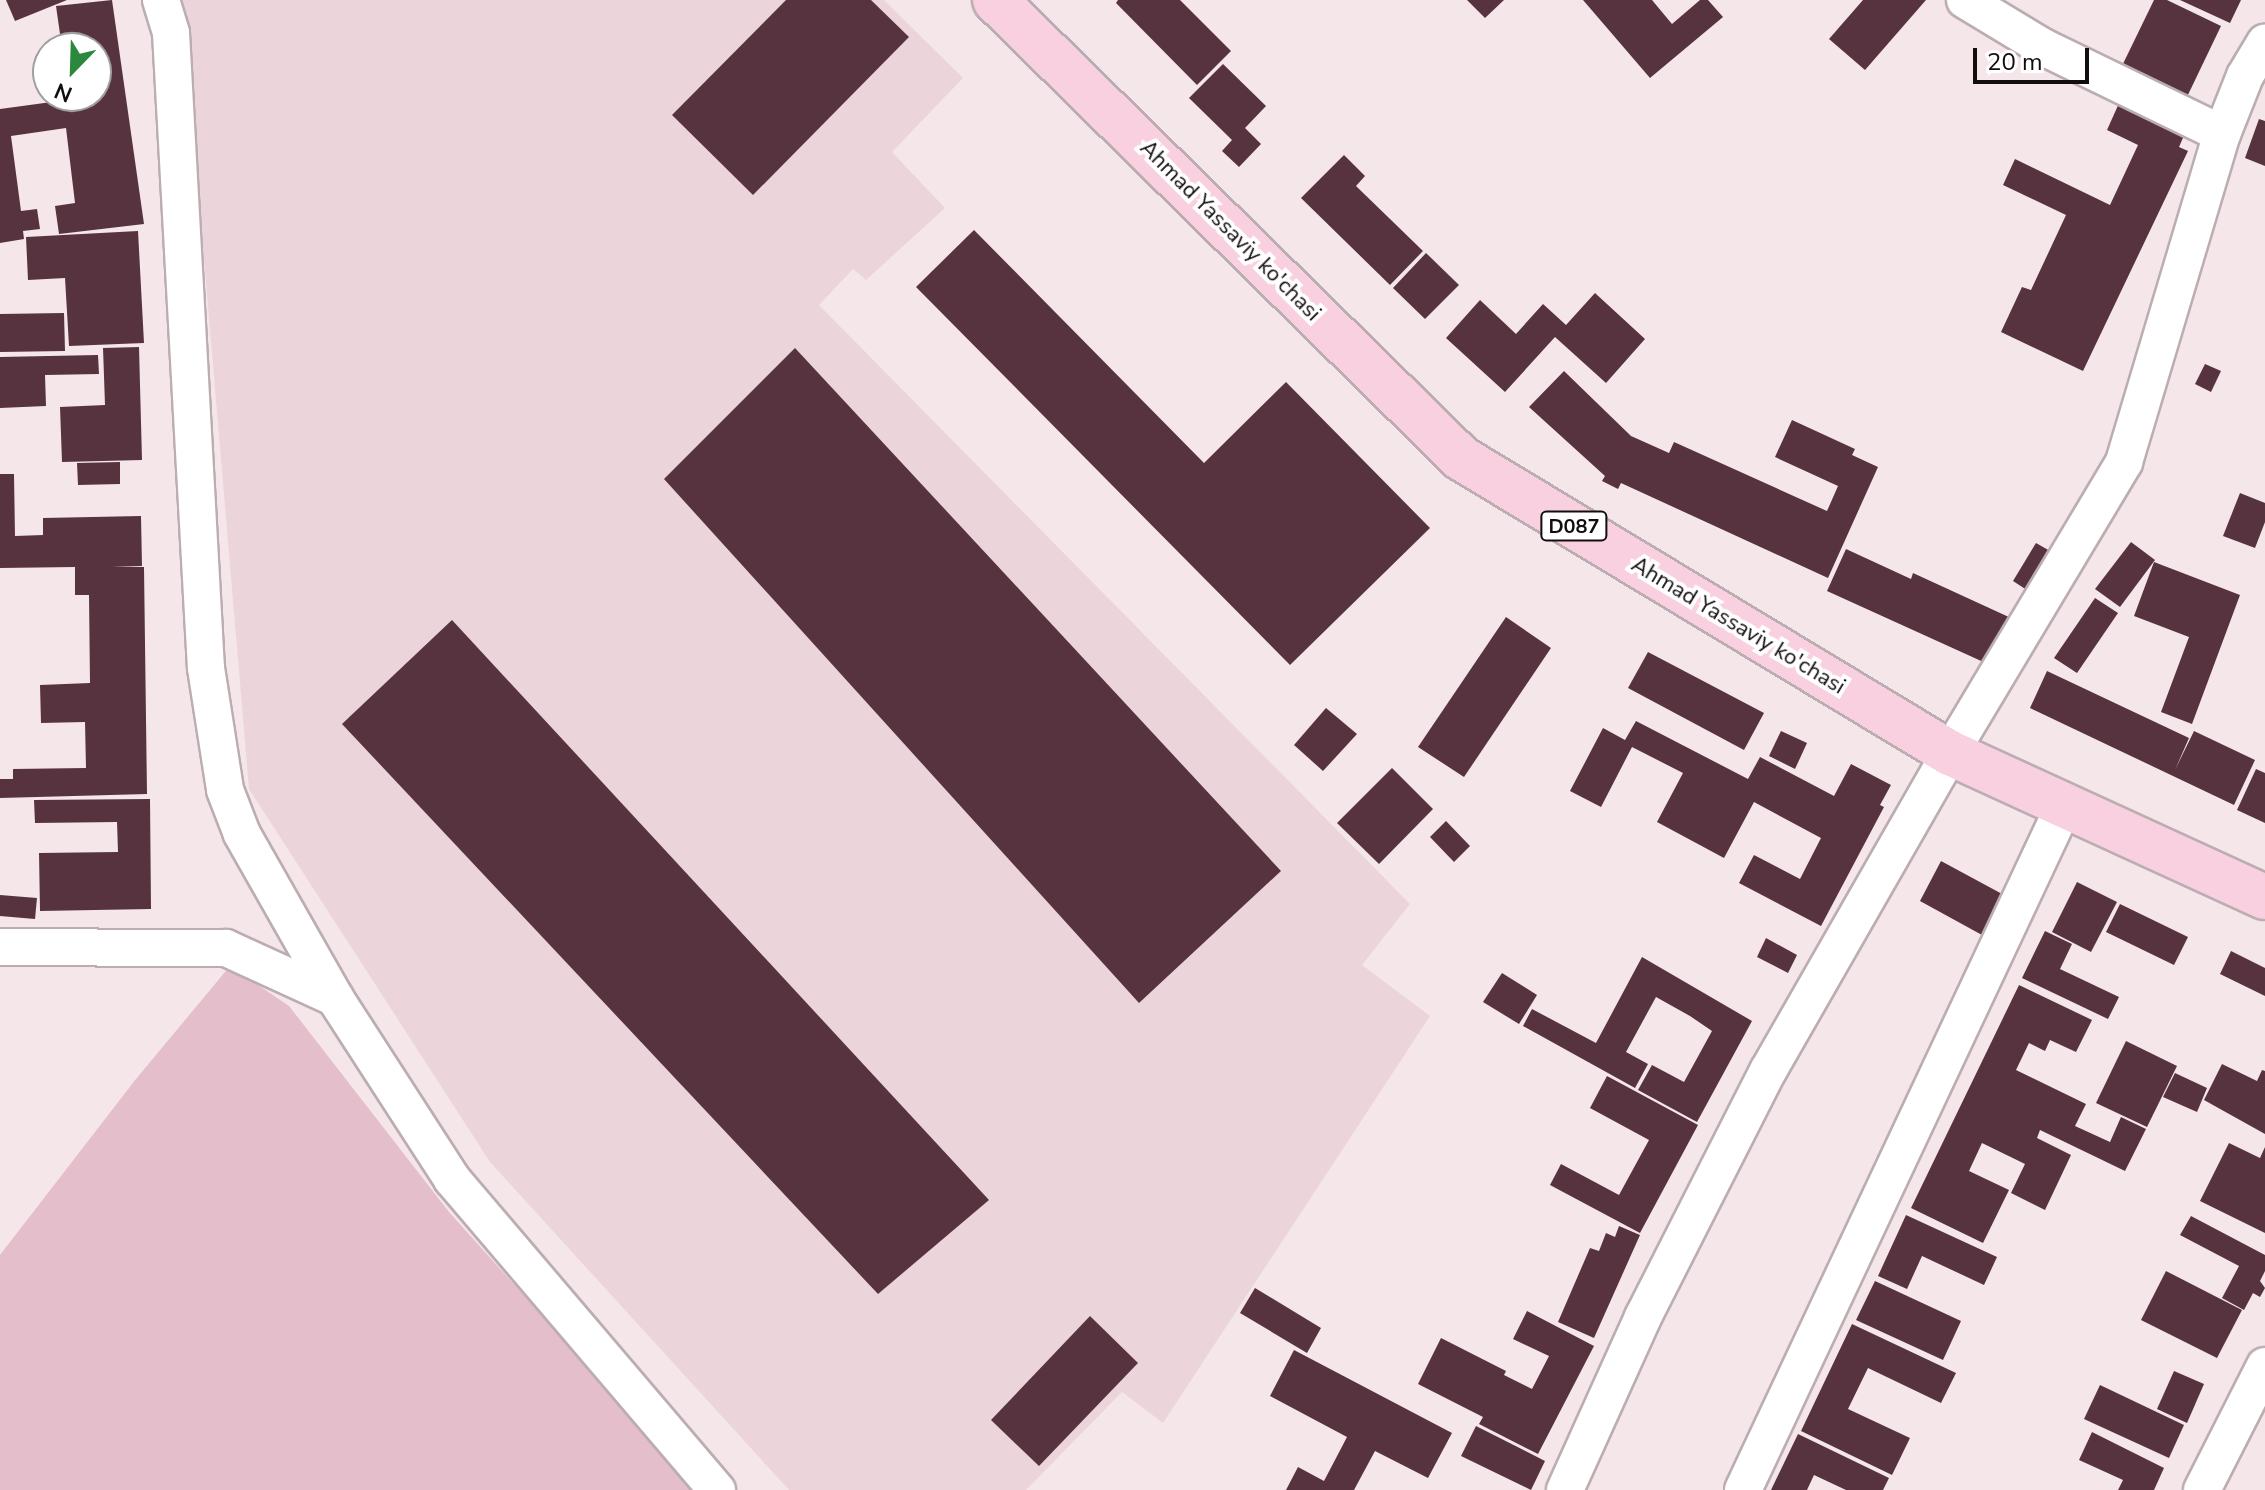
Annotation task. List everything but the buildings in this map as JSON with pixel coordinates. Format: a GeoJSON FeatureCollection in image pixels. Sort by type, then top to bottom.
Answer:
{"type":"FeatureCollection","features":[{"type":"Feature","properties":{"kind":"main road","name":"Ahmad Yassaviy ko'chasi"},"geometry":{"type":"LineString","coordinates":[[995,0],[1461,458],[1950,753],[2265,897]]}},
{"type":"Feature","properties":{"kind":"street"},"geometry":{"type":"LineString","coordinates":[[161,0],[171,33],[206,668],[225,790],[242,834],[335,998],[452,1179],[717,1490]]}},
{"type":"Feature","properties":{"kind":"street"},"geometry":{"type":"LineString","coordinates":[[1965,0],[2043,47],[2222,134]]}},
{"type":"Feature","properties":{"kind":"street"},"geometry":{"type":"LineString","coordinates":[[1565,1490],[1643,1317],[1768,1071],[1950,753],[2124,462],[2222,134],[2255,79],[2265,43]]}},
{"type":"Feature","properties":{"kind":"street"},"geometry":{"type":"LineString","coordinates":[[1743,1490],[2064,806]]}},
{"type":"Feature","properties":{"kind":"street"},"geometry":{"type":"LineString","coordinates":[[0,947],[226,948],[335,998]]}},
{"type":"Feature","properties":{"kind":"street"},"geometry":{"type":"LineString","coordinates":[[2202,1490],[2265,1366]]}},
{"type":"Feature","properties":{"kind":"shaded area"},"geometry":{"type":"Polygon","coordinates":[[[182,0],[884,0],[963,78],[892,152],[945,208],[866,280],[853,269],[819,305],[1410,904],[1362,965],[1430,1016],[1163,1423],[1122,1392],[1026,1490],[789,1490],[490,1162],[249,789],[182,0]]]}},
{"type":"Feature","properties":{"kind":"shaded area"},"geometry":{"type":"Polygon","coordinates":[[[230,966],[289,1006],[449,1212],[699,1490],[0,1490],[0,1255],[136,1079],[230,966]]]}}]}
